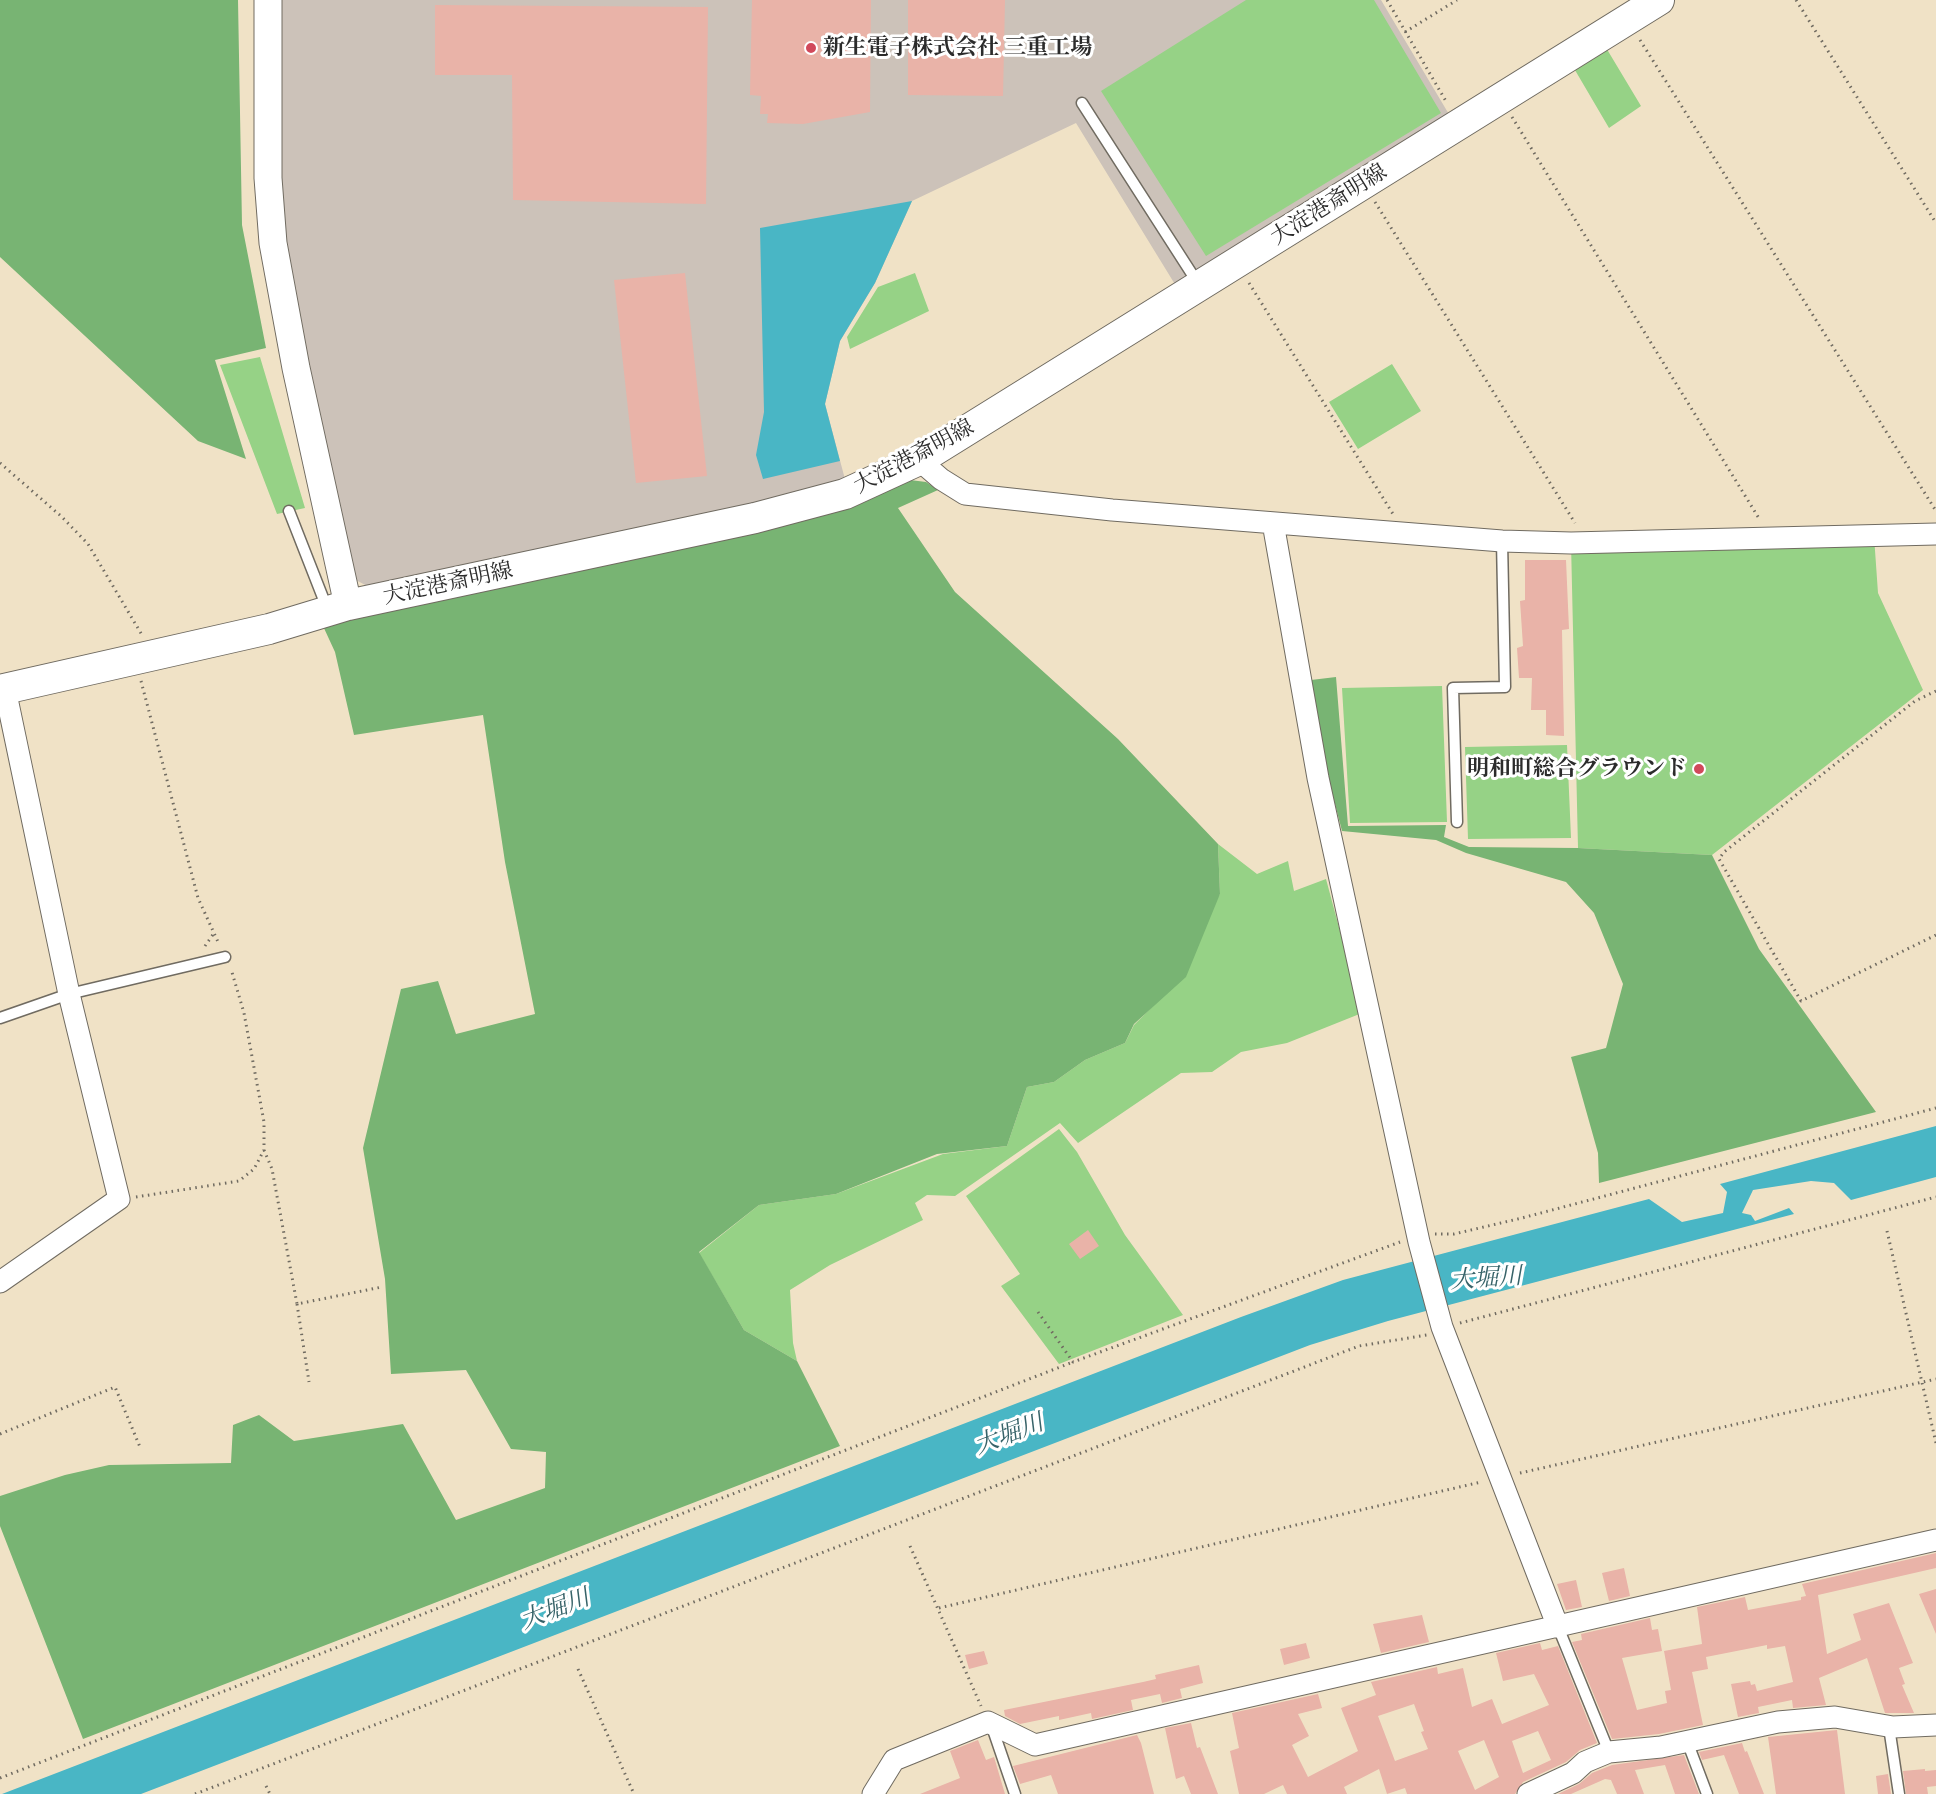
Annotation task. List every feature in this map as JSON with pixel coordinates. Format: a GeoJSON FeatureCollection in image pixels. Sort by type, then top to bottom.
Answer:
{"type":"FeatureCollection","features":[{"type":"Feature","properties":{"kind":"main road","name":"大淀港斎明線"},"geometry":{"type":"LineString","coordinates":[[3,690],[156,657],[269,629],[338,608],[824,501],[876,481],[919,460],[1659,0]]}},
{"type":"Feature","properties":{"kind":"street"},"geometry":{"type":"LineString","coordinates":[[268,0],[268,178],[273,243],[338,608]]}},
{"type":"Feature","properties":{"kind":"street"},"geometry":{"type":"LineString","coordinates":[[919,460],[941,479],[965,494],[1112,510],[1405,534],[1502,541],[1588,543],[1936,534]]}},
{"type":"Feature","properties":{"kind":"street"},"geometry":{"type":"LineString","coordinates":[[1273,523],[1318,778],[1419,1238],[1443,1330],[1558,1627]]}},
{"type":"Feature","properties":{"kind":"street"},"geometry":{"type":"LineString","coordinates":[[0,1282],[119,1199],[69,994],[3,690]]}},
{"type":"Feature","properties":{"kind":"street"},"geometry":{"type":"LineString","coordinates":[[873,1794],[894,1761],[989,1722],[1035,1745],[1936,1540]]}},
{"type":"Feature","properties":{"kind":"street"},"geometry":{"type":"LineString","coordinates":[[1527,1794],[1573,1773],[1585,1762],[1609,1752],[1661,1747],[1778,1722],[1835,1717],[1889,1727],[1936,1725]]}},
{"type":"Feature","properties":{"kind":"lane"},"geometry":{"type":"LineString","coordinates":[[1082,103],[1200,285]]}},
{"type":"Feature","properties":{"kind":"lane"},"geometry":{"type":"LineString","coordinates":[[289,511],[338,608]]}},
{"type":"Feature","properties":{"kind":"lane"},"geometry":{"type":"LineString","coordinates":[[1456,822],[1453,688],[1505,687],[1502,541]]}},
{"type":"Feature","properties":{"kind":"lane"},"geometry":{"type":"LineString","coordinates":[[0,1017],[69,994],[225,957]]}},
{"type":"Feature","properties":{"kind":"lane"},"geometry":{"type":"LineString","coordinates":[[1558,1627],[1609,1752]]}},
{"type":"Feature","properties":{"kind":"lane"},"geometry":{"type":"LineString","coordinates":[[989,1722],[1014,1794]]}},
{"type":"Feature","properties":{"kind":"lane"},"geometry":{"type":"LineString","coordinates":[[1889,1727],[1899,1794]]}},
{"type":"Feature","properties":{"kind":"lane"},"geometry":{"type":"LineString","coordinates":[[1687,1741],[1707,1794]]}},
{"type":"Feature","properties":{"kind":"path"},"geometry":{"type":"LineString","coordinates":[[1387,0],[1458,123]]}},
{"type":"Feature","properties":{"kind":"path"},"geometry":{"type":"LineString","coordinates":[[1405,32],[1457,0]]}},
{"type":"Feature","properties":{"kind":"path"},"geometry":{"type":"LineString","coordinates":[[1796,0],[1936,223]]}},
{"type":"Feature","properties":{"kind":"path"},"geometry":{"type":"LineString","coordinates":[[1627,19],[1936,511]]}},
{"type":"Feature","properties":{"kind":"path"},"geometry":{"type":"LineString","coordinates":[[1500,98],[1771,537]]}},
{"type":"Feature","properties":{"kind":"path"},"geometry":{"type":"LineString","coordinates":[[1363,183],[1588,543]]}},
{"type":"Feature","properties":{"kind":"path"},"geometry":{"type":"LineString","coordinates":[[1236,262],[1405,534]]}},
{"type":"Feature","properties":{"kind":"path"},"geometry":{"type":"LineString","coordinates":[[0,463],[62,517],[88,544],[156,657]]}},
{"type":"Feature","properties":{"kind":"path"},"geometry":{"type":"LineString","coordinates":[[1936,692],[1915,701],[1724,852],[1719,859],[1802,1000],[1936,935]]}},
{"type":"Feature","properties":{"kind":"path"},"geometry":{"type":"LineString","coordinates":[[0,1778],[1073,1362],[1419,1238],[1454,1234],[1511,1220],[1936,1108]]}},
{"type":"Feature","properties":{"kind":"path"},"geometry":{"type":"LineString","coordinates":[[264,1150],[272,1169],[309,1382]]}},
{"type":"Feature","properties":{"kind":"path"},"geometry":{"type":"LineString","coordinates":[[195,1794],[1359,1346],[1443,1330],[1460,1323],[1936,1197]]}},
{"type":"Feature","properties":{"kind":"path"},"geometry":{"type":"LineString","coordinates":[[1887,1231],[1936,1443]]}},
{"type":"Feature","properties":{"kind":"path"},"geometry":{"type":"LineString","coordinates":[[297,1304],[382,1287]]}},
{"type":"Feature","properties":{"kind":"path"},"geometry":{"type":"LineString","coordinates":[[1038,1312],[1073,1362]]}},
{"type":"Feature","properties":{"kind":"path"},"geometry":{"type":"LineString","coordinates":[[939,1608],[1499,1477],[1936,1379]]}},
{"type":"Feature","properties":{"kind":"path"},"geometry":{"type":"LineString","coordinates":[[0,1434],[115,1387],[140,1447]]}},
{"type":"Feature","properties":{"kind":"path"},"geometry":{"type":"LineString","coordinates":[[910,1546],[989,1722]]}},
{"type":"Feature","properties":{"kind":"path"},"geometry":{"type":"LineString","coordinates":[[578,1669],[634,1794]]}},
{"type":"Feature","properties":{"kind":"path"},"geometry":{"type":"LineString","coordinates":[[266,1786],[270,1794]]}},
{"type":"Feature","properties":{"kind":"shaded area"},"geometry":{"type":"Polygon","coordinates":[[[280,0],[1381,0],[1450,116],[1176,286],[1076,123],[912,201],[875,283],[840,341],[825,404],[846,483],[369,587],[354,579],[293,292],[277,177],[280,0]]]}},
{"type":"Feature","properties":{"kind":"green space"},"geometry":{"type":"Polygon","coordinates":[[[0,0],[238,0],[242,225],[266,348],[215,360],[246,459],[198,441],[0,257],[0,0]]]}},
{"type":"Feature","properties":{"kind":"green space"},"geometry":{"type":"Polygon","coordinates":[[[1246,0],[1374,0],[1441,113],[1206,256],[1101,91],[1246,0]]]}},
{"type":"Feature","properties":{"kind":"green space"},"geometry":{"type":"Polygon","coordinates":[[[1605,46],[1641,106],[1609,128],[1572,65],[1605,46]]]}},
{"type":"Feature","properties":{"kind":"green space"},"geometry":{"type":"Polygon","coordinates":[[[915,273],[929,311],[850,349],[847,337],[878,287],[915,273]]]}},
{"type":"Feature","properties":{"kind":"green space"},"geometry":{"type":"Polygon","coordinates":[[[260,357],[305,508],[277,514],[220,365],[260,357]]]}},
{"type":"Feature","properties":{"kind":"green space"},"geometry":{"type":"Polygon","coordinates":[[[1392,364],[1421,411],[1358,449],[1329,402],[1392,364]]]}},
{"type":"Feature","properties":{"kind":"green space"},"geometry":{"type":"Polygon","coordinates":[[[910,480],[926,482],[938,490],[898,508],[955,592],[1118,739],[1218,844],[1220,894],[1186,977],[1134,1024],[1125,1043],[1085,1060],[1054,1082],[1027,1087],[1007,1146],[937,1154],[836,1194],[759,1205],[699,1252],[744,1330],[797,1361],[840,1446],[83,1739],[0,1526],[0,1496],[65,1475],[109,1465],[231,1463],[233,1425],[259,1415],[294,1441],[403,1424],[456,1520],[545,1488],[546,1452],[511,1449],[466,1370],[391,1374],[385,1279],[363,1148],[401,989],[438,981],[456,1034],[535,1014],[505,862],[483,715],[354,735],[335,652],[323,626],[858,505],[910,480]]]}},
{"type":"Feature","properties":{"kind":"green space","name":"明和町総合グラウンド"},"geometry":{"type":"Polygon","coordinates":[[[1874,536],[1878,593],[1923,690],[1712,855],[1578,848],[1571,543],[1874,536]]]}},
{"type":"Feature","properties":{"kind":"green space"},"geometry":{"type":"Polygon","coordinates":[[[1336,677],[1348,826],[1446,825],[1444,837],[1469,847],[1578,848],[1712,855],[1759,949],[1876,1112],[1599,1183],[1598,1153],[1571,1057],[1606,1048],[1623,984],[1594,913],[1566,882],[1466,853],[1436,840],[1342,831],[1327,773],[1311,680],[1336,677]]]}},
{"type":"Feature","properties":{"kind":"green space"},"geometry":{"type":"Polygon","coordinates":[[[1442,686],[1447,822],[1350,823],[1342,688],[1442,686]]]}},
{"type":"Feature","properties":{"kind":"green space"},"geometry":{"type":"Polygon","coordinates":[[[1567,745],[1571,838],[1468,839],[1465,747],[1567,745]]]}},
{"type":"Feature","properties":{"kind":"green space"},"geometry":{"type":"Polygon","coordinates":[[[1218,844],[1257,874],[1288,861],[1294,891],[1326,879],[1362,1013],[1287,1043],[1241,1052],[1212,1072],[1181,1073],[1078,1143],[1060,1123],[955,1196],[927,1195],[915,1203],[923,1220],[830,1265],[790,1290],[793,1343],[797,1361],[744,1330],[699,1253],[759,1205],[836,1194],[943,1154],[1007,1146],[1027,1087],[1054,1082],[1085,1060],[1125,1043],[1134,1025],[1153,1006],[1220,894],[1218,844]]]}},
{"type":"Feature","properties":{"kind":"green space"},"geometry":{"type":"Polygon","coordinates":[[[1059,1129],[1077,1152],[1125,1235],[1183,1315],[1059,1364],[1001,1286],[1020,1274],[966,1196],[1059,1129]]]}},
{"type":"Feature","properties":{"kind":"water"},"geometry":{"type":"Polygon","coordinates":[[[912,201],[875,283],[840,341],[825,404],[840,461],[763,479],[756,455],[764,412],[760,228],[912,201]]]}},
{"type":"Feature","properties":{"kind":"water","name":"大堀川"},"geometry":{"type":"Polygon","coordinates":[[[1936,1126],[1936,1177],[1851,1200],[1834,1183],[1811,1181],[1753,1190],[1742,1213],[1751,1215],[1755,1221],[1789,1208],[1794,1214],[1388,1321],[1310,1345],[141,1794],[2,1794],[1241,1317],[1343,1280],[1649,1199],[1682,1222],[1723,1213],[1727,1192],[1720,1184],[1936,1126]]]}},
{"type":"Feature","properties":{"kind":"building","name":"新生電子株式会社 三重工場"},"geometry":{"type":"Polygon","coordinates":[[[752,0],[871,0],[870,112],[803,124],[767,123],[768,114],[760,114],[761,96],[750,95],[752,0]]]}},
{"type":"Feature","properties":{"kind":"building","name":"新生電子株式会社 三重工場"},"geometry":{"type":"Polygon","coordinates":[[[908,0],[1005,0],[1003,96],[908,95],[908,0]]]}},
{"type":"Feature","properties":{"kind":"building"},"geometry":{"type":"Polygon","coordinates":[[[435,5],[708,7],[706,204],[513,200],[512,75],[435,75],[435,5]]]}},
{"type":"Feature","properties":{"kind":"building"},"geometry":{"type":"Polygon","coordinates":[[[685,273],[707,476],[636,483],[614,280],[685,273]]]}},
{"type":"Feature","properties":{"kind":"building"},"geometry":{"type":"Polygon","coordinates":[[[1525,560],[1566,560],[1569,629],[1562,630],[1564,736],[1546,735],[1546,710],[1531,710],[1532,678],[1519,678],[1517,648],[1523,646],[1520,601],[1525,600],[1525,560]]]}},
{"type":"Feature","properties":{"kind":"building"},"geometry":{"type":"Polygon","coordinates":[[[1088,1230],[1099,1246],[1080,1259],[1069,1244],[1088,1230]]]}},
{"type":"Feature","properties":{"kind":"building"},"geometry":{"type":"Polygon","coordinates":[[[1936,1553],[1936,1568],[1818,1595],[1827,1654],[1861,1640],[1853,1614],[1889,1603],[1913,1663],[1899,1668],[1905,1684],[1902,1685],[1914,1713],[1885,1713],[1867,1658],[1819,1678],[1826,1705],[1793,1708],[1792,1700],[1758,1707],[1759,1713],[1738,1717],[1731,1684],[1750,1681],[1751,1685],[1755,1684],[1757,1691],[1793,1682],[1785,1646],[1767,1649],[1767,1645],[1706,1657],[1708,1669],[1692,1672],[1703,1725],[1659,1734],[1612,1739],[1572,1642],[1582,1640],[1581,1634],[1650,1618],[1652,1630],[1658,1629],[1662,1651],[1622,1658],[1637,1710],[1667,1703],[1665,1691],[1671,1690],[1664,1651],[1702,1644],[1697,1607],[1745,1597],[1748,1610],[1801,1600],[1801,1597],[1806,1596],[1802,1584],[1936,1553]]]}},
{"type":"Feature","properties":{"kind":"building"},"geometry":{"type":"Polygon","coordinates":[[[1624,1568],[1630,1596],[1609,1601],[1602,1573],[1624,1568]]]}},
{"type":"Feature","properties":{"kind":"building"},"geometry":{"type":"Polygon","coordinates":[[[1576,1580],[1582,1607],[1566,1610],[1557,1584],[1576,1580]]]}},
{"type":"Feature","properties":{"kind":"building"},"geometry":{"type":"Polygon","coordinates":[[[1936,1589],[1936,1634],[1919,1594],[1936,1589]]]}},
{"type":"Feature","properties":{"kind":"building"},"geometry":{"type":"Polygon","coordinates":[[[1422,1615],[1429,1642],[1381,1653],[1373,1624],[1422,1615]]]}},
{"type":"Feature","properties":{"kind":"building"},"geometry":{"type":"Polygon","coordinates":[[[1306,1643],[1310,1658],[1284,1665],[1280,1649],[1306,1643]]]}},
{"type":"Feature","properties":{"kind":"building"},"geometry":{"type":"Polygon","coordinates":[[[1540,1643],[1542,1650],[1558,1646],[1597,1743],[1580,1750],[1566,1762],[1523,1782],[1515,1794],[1407,1794],[1405,1788],[1387,1794],[1379,1769],[1344,1787],[1347,1794],[1287,1794],[1283,1785],[1264,1794],[1239,1794],[1230,1751],[1239,1748],[1232,1713],[1318,1694],[1322,1708],[1298,1714],[1309,1736],[1292,1745],[1308,1777],[1358,1751],[1341,1708],[1376,1695],[1371,1682],[1437,1667],[1438,1674],[1463,1668],[1472,1707],[1492,1699],[1502,1724],[1549,1705],[1534,1674],[1503,1681],[1496,1653],[1540,1643]],[[1414,1704],[1378,1716],[1395,1761],[1428,1749],[1414,1704]],[[1538,1731],[1512,1741],[1523,1773],[1551,1760],[1538,1731]],[[1484,1740],[1458,1751],[1475,1790],[1499,1777],[1484,1740]]]}},
{"type":"Feature","properties":{"kind":"building"},"geometry":{"type":"Polygon","coordinates":[[[984,1651],[988,1664],[969,1669],[965,1655],[984,1651]]]}},
{"type":"Feature","properties":{"kind":"building"},"geometry":{"type":"Polygon","coordinates":[[[1199,1665],[1203,1683],[1180,1689],[1182,1698],[1162,1703],[1160,1694],[1131,1700],[1133,1710],[1092,1719],[1091,1713],[1059,1720],[1059,1716],[1020,1724],[1005,1716],[1004,1710],[1156,1679],[1155,1675],[1199,1665]]]}},
{"type":"Feature","properties":{"kind":"building"},"geometry":{"type":"Polygon","coordinates":[[[1191,1723],[1197,1748],[1200,1747],[1218,1794],[1191,1794],[1184,1776],[1176,1779],[1165,1728],[1191,1723]]]}},
{"type":"Feature","properties":{"kind":"building"},"geometry":{"type":"Polygon","coordinates":[[[1837,1730],[1845,1794],[1776,1794],[1768,1737],[1837,1730]]]}},
{"type":"Feature","properties":{"kind":"building"},"geometry":{"type":"Polygon","coordinates":[[[1137,1735],[1154,1794],[1058,1794],[1051,1775],[1020,1784],[1013,1766],[1137,1735]]]}},
{"type":"Feature","properties":{"kind":"building"},"geometry":{"type":"Polygon","coordinates":[[[978,1740],[986,1760],[994,1757],[1005,1794],[920,1794],[960,1778],[950,1751],[978,1740]]]}},
{"type":"Feature","properties":{"kind":"building"},"geometry":{"type":"Polygon","coordinates":[[[1742,1743],[1764,1794],[1739,1794],[1724,1755],[1702,1760],[1699,1752],[1742,1743]]]}},
{"type":"Feature","properties":{"kind":"building"},"geometry":{"type":"Polygon","coordinates":[[[1684,1755],[1699,1794],[1675,1794],[1665,1765],[1635,1770],[1644,1794],[1617,1794],[1611,1780],[1605,1779],[1571,1794],[1558,1794],[1579,1784],[1592,1773],[1612,1765],[1684,1755]]]}},
{"type":"Feature","properties":{"kind":"building"},"geometry":{"type":"Polygon","coordinates":[[[1925,1769],[1925,1771],[1936,1770],[1936,1786],[1927,1787],[1928,1794],[1906,1794],[1903,1771],[1925,1769]]]}},
{"type":"Feature","properties":{"kind":"building"},"geometry":{"type":"Polygon","coordinates":[[[1888,1774],[1891,1794],[1878,1794],[1876,1776],[1888,1774]]]}},
{"type":"Feature","properties":{"kind":"place","name":"新生電子株式会社 三重工場"},"geometry":{"type":"Point","coordinates":[811,48]}},
{"type":"Feature","properties":{"kind":"place","name":"明和町総合グラウンド"},"geometry":{"type":"Point","coordinates":[1699,769]}}]}
